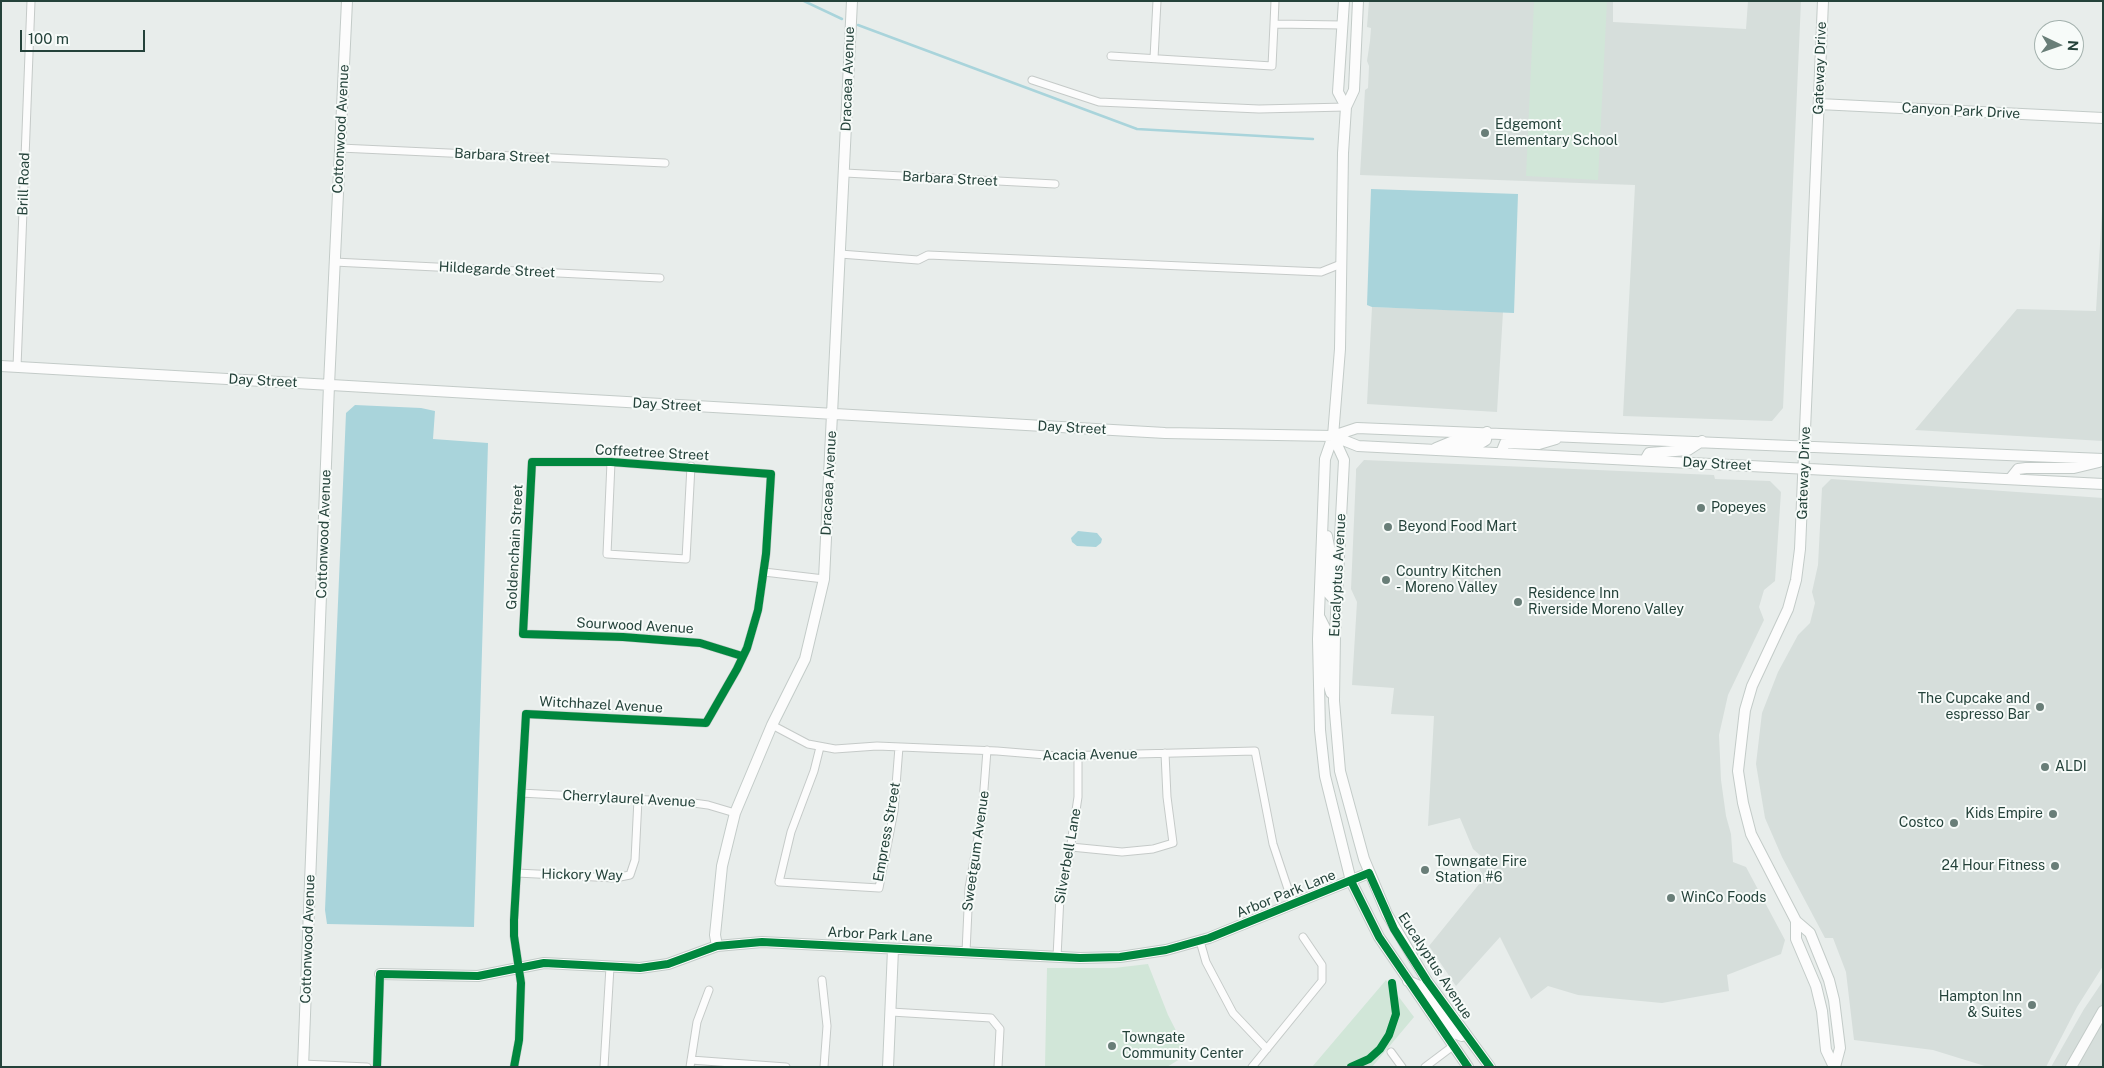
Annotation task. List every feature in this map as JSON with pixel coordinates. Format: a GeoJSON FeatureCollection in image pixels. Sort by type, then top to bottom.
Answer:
{"type":"FeatureCollection","features":[{"type":"Feature","properties":{"kind":"main road","name":"Cottonwood Avenue"},"geometry":{"type":"LineString","coordinates":[[303,1065],[334,262],[347,1]]}},
{"type":"Feature","properties":{"kind":"main road","name":"Dracaea Avenue"},"geometry":{"type":"LineString","coordinates":[[717,946],[715,935],[722,866],[735,813],[772,725],[805,659],[824,579],[852,1]]}},
{"type":"Feature","properties":{"kind":"main road","name":"Eucalyptus Avenue"},"geometry":{"type":"LineString","coordinates":[[1344,1],[1338,92],[1346,107]]}},
{"type":"Feature","properties":{"kind":"main road","name":"Eucalyptus Avenue"},"geometry":{"type":"LineString","coordinates":[[1358,1],[1354,90],[1346,107],[1340,349],[1333,436],[1326,459],[1319,615],[1318,707],[1325,776],[1351,881],[1379,937],[1468,1067]]}},
{"type":"Feature","properties":{"kind":"main road","name":"Gateway Drive"},"geometry":{"type":"LineString","coordinates":[[1823,1],[1800,549],[1796,580],[1788,610],[1752,686],[1745,710],[1738,771],[1743,803],[1751,834],[1796,921],[1810,933],[1829,980],[1834,1000],[1840,1048],[1835,1067]]}},
{"type":"Feature","properties":{"kind":"main road","name":"Canyon Park Drive"},"geometry":{"type":"LineString","coordinates":[[1819,104],[2103,118]]}},
{"type":"Feature","properties":{"kind":"main road","name":"Day Street"},"geometry":{"type":"LineString","coordinates":[[1,366],[1165,433],[1333,436],[1357,428],[1805,445],[2103,460]]}},
{"type":"Feature","properties":{"kind":"main road"},"geometry":{"type":"LineString","coordinates":[[1433,450],[1453,441],[1481,443],[1486,440],[1486,432]]}},
{"type":"Feature","properties":{"kind":"main road","name":"Day Street"},"geometry":{"type":"LineString","coordinates":[[1333,436],[1358,446],[1804,467],[2103,484]]}},
{"type":"Feature","properties":{"kind":"main road","name":"Eucalyptus Avenue"},"geometry":{"type":"LineString","coordinates":[[1333,436],[1344,460],[1334,701],[1340,771],[1369,873],[1394,929],[1427,981],[1490,1067]]}},
{"type":"Feature","properties":{"kind":"main road"},"geometry":{"type":"LineString","coordinates":[[1501,453],[1505,443],[1539,444],[1566,437]]}},
{"type":"Feature","properties":{"kind":"main road"},"geometry":{"type":"LineString","coordinates":[[1645,460],[1649,453],[1688,450],[1702,441]]}},
{"type":"Feature","properties":{"kind":"main road"},"geometry":{"type":"LineString","coordinates":[[2010,478],[2018,469],[2074,468],[2103,460]]}},
{"type":"Feature","properties":{"kind":"main road"},"geometry":{"type":"LineString","coordinates":[[1324,518],[1330,552],[1328,594],[1337,603]]}},
{"type":"Feature","properties":{"kind":"main road"},"geometry":{"type":"LineString","coordinates":[[1319,615],[1328,634],[1326,675],[1334,701]]}},
{"type":"Feature","properties":{"kind":"main road","name":"Arbor Park Lane"},"geometry":{"type":"LineString","coordinates":[[380,974],[478,976],[544,963],[640,968],[668,964],[717,946],[762,942],[1057,957],[1124,956],[1166,950],[1200,940],[1369,873]]}},
{"type":"Feature","properties":{"kind":"main road","name":"Gateway Drive"},"geometry":{"type":"LineString","coordinates":[[1796,921],[1796,939],[1816,986],[1822,1010],[1826,1050],[1835,1067]]}},
{"type":"Feature","properties":{"kind":"main road"},"geometry":{"type":"LineString","coordinates":[[888,1067],[893,948]]}},
{"type":"Feature","properties":{"kind":"main road"},"geometry":{"type":"LineString","coordinates":[[1408,981],[1420,986],[1457,1034],[1470,1041]]}},
{"type":"Feature","properties":{"kind":"main road"},"geometry":{"type":"LineString","coordinates":[[2071,1067],[2103,1011]]}},
{"type":"Feature","properties":{"kind":"main road"},"geometry":{"type":"LineString","coordinates":[[1453,1046],[1466,1046],[1481,1067]]}},
{"type":"Feature","properties":{"kind":"street","name":"Brill Road"},"geometry":{"type":"LineString","coordinates":[[17,367],[31,1]]}},
{"type":"Feature","properties":{"kind":"street"},"geometry":{"type":"LineString","coordinates":[[1154,58],[1157,1]]}},
{"type":"Feature","properties":{"kind":"street"},"geometry":{"type":"LineString","coordinates":[[1111,56],[1272,66],[1275,1]]}},
{"type":"Feature","properties":{"kind":"street"},"geometry":{"type":"LineString","coordinates":[[1274,24],[1342,25]]}},
{"type":"Feature","properties":{"kind":"street"},"geometry":{"type":"LineString","coordinates":[[1032,80],[1099,102],[1259,109],[1346,107]]}},
{"type":"Feature","properties":{"kind":"street","name":"Barbara Street"},"geometry":{"type":"LineString","coordinates":[[340,148],[665,163]]}},
{"type":"Feature","properties":{"kind":"street","name":"Barbara Street"},"geometry":{"type":"LineString","coordinates":[[845,173],[1055,184]]}},
{"type":"Feature","properties":{"kind":"street"},"geometry":{"type":"LineString","coordinates":[[840,254],[918,260],[928,255],[1321,272],[1341,264]]}},
{"type":"Feature","properties":{"kind":"street","name":"Hildegarde Street"},"geometry":{"type":"LineString","coordinates":[[334,262],[660,278]]}},
{"type":"Feature","properties":{"kind":"street","name":"Coffeetree Street"},"geometry":{"type":"LineString","coordinates":[[532,462],[612,462],[691,466],[771,474]]}},
{"type":"Feature","properties":{"kind":"street","name":"Goldenchain Street"},"geometry":{"type":"LineString","coordinates":[[523,634],[532,462]]}},
{"type":"Feature","properties":{"kind":"street"},"geometry":{"type":"LineString","coordinates":[[612,462],[607,554],[686,558],[691,466]]}},
{"type":"Feature","properties":{"kind":"street","name":"Witchhazel Avenue"},"geometry":{"type":"LineString","coordinates":[[514,1067],[521,1018],[519,967],[514,936],[526,714],[706,723],[742,656],[758,610],[764,572],[771,474]]}},
{"type":"Feature","properties":{"kind":"street"},"geometry":{"type":"LineString","coordinates":[[764,572],[824,579]]}},
{"type":"Feature","properties":{"kind":"street","name":"Sourwood Avenue"},"geometry":{"type":"LineString","coordinates":[[523,634],[624,637],[700,643],[742,656]]}},
{"type":"Feature","properties":{"kind":"street","name":"Acacia Avenue"},"geometry":{"type":"LineString","coordinates":[[772,725],[820,748],[899,747],[987,750],[1044,756],[1256,751],[1270,828],[1293,904]]}},
{"type":"Feature","properties":{"kind":"street","name":"Empress Street"},"geometry":{"type":"LineString","coordinates":[[820,748],[814,771],[791,832],[779,882],[879,888],[894,811],[899,747]]}},
{"type":"Feature","properties":{"kind":"street","name":"Sweetgum Avenue"},"geometry":{"type":"LineString","coordinates":[[966,952],[969,888],[982,815],[987,750]]}},
{"type":"Feature","properties":{"kind":"street"},"geometry":{"type":"LineString","coordinates":[[1071,847],[1122,852],[1153,849],[1174,844],[1167,797],[1165,753]]}},
{"type":"Feature","properties":{"kind":"street","name":"Silverbell Lane"},"geometry":{"type":"LineString","coordinates":[[1057,957],[1060,896],[1071,847],[1078,797],[1078,756]]}},
{"type":"Feature","properties":{"kind":"street","name":"Cherrylaurel Avenue"},"geometry":{"type":"LineString","coordinates":[[521,794],[697,803],[735,813]]}},
{"type":"Feature","properties":{"kind":"street","name":"Hickory Way"},"geometry":{"type":"LineString","coordinates":[[517,873],[614,878],[630,875],[635,860],[638,799]]}},
{"type":"Feature","properties":{"kind":"street"},"geometry":{"type":"LineString","coordinates":[[1252,1067],[1322,981],[1322,966],[1303,937]]}},
{"type":"Feature","properties":{"kind":"street"},"geometry":{"type":"LineString","coordinates":[[1200,940],[1206,962],[1233,1014],[1268,1049]]}},
{"type":"Feature","properties":{"kind":"street"},"geometry":{"type":"LineString","coordinates":[[604,1067],[610,967]]}},
{"type":"Feature","properties":{"kind":"street"},"geometry":{"type":"LineString","coordinates":[[377,1067],[380,974]]}},
{"type":"Feature","properties":{"kind":"street"},"geometry":{"type":"LineString","coordinates":[[822,980],[827,1026],[824,1067]]}},
{"type":"Feature","properties":{"kind":"street"},"geometry":{"type":"LineString","coordinates":[[709,990],[697,1022],[691,1063],[786,1067]]}},
{"type":"Feature","properties":{"kind":"street"},"geometry":{"type":"LineString","coordinates":[[890,1012],[991,1018],[1000,1029],[998,1067]]}},
{"type":"Feature","properties":{"kind":"street"},"geometry":{"type":"LineString","coordinates":[[1425,1067],[1453,1046]]}},
{"type":"Feature","properties":{"kind":"street"},"geometry":{"type":"LineString","coordinates":[[1391,1052],[1402,1067]]}},
{"type":"Feature","properties":{"kind":"street"},"geometry":{"type":"LineString","coordinates":[[303,1065],[367,1067]]}},
{"type":"Feature","properties":{"kind":"shaded area"},"geometry":{"type":"Polygon","coordinates":[[[1369,1],[1613,1],[1613,22],[1746,29],[1748,1],[1801,1],[1783,408],[1772,421],[1623,416],[1635,185],[1360,175],[1365,90],[1368,88],[1369,66],[1367,61],[1371,28],[1367,27],[1369,1]]]}},
{"type":"Feature","properties":{"kind":"shaded area"},"geometry":{"type":"Polygon","coordinates":[[[2103,194],[2103,441],[1915,430],[2017,309],[2096,311],[2103,194]]]}},
{"type":"Feature","properties":{"kind":"shaded area"},"geometry":{"type":"Polygon","coordinates":[[[1372,307],[1503,312],[1497,412],[1367,404],[1372,307]]]}},
{"type":"Feature","properties":{"kind":"shaded area"},"geometry":{"type":"Polygon","coordinates":[[[1364,460],[1714,475],[1715,479],[1770,481],[1781,492],[1775,581],[1764,590],[1759,607],[1764,620],[1728,695],[1719,735],[1721,780],[1726,816],[1731,834],[1733,862],[1746,867],[1785,940],[1781,954],[1727,975],[1729,991],[1662,1003],[1578,995],[1548,986],[1531,999],[1500,937],[1456,986],[1429,946],[1484,878],[1475,861],[1481,856],[1473,849],[1460,818],[1428,826],[1434,716],[1391,714],[1394,688],[1352,685],[1357,602],[1351,589],[1356,469],[1364,460]]]}},
{"type":"Feature","properties":{"kind":"shaded area"},"geometry":{"type":"Polygon","coordinates":[[[1831,479],[2103,498],[2103,966],[2077,1007],[2046,1067],[1988,1067],[1933,1050],[1854,1040],[1846,972],[1833,938],[1825,938],[1782,857],[1765,818],[1756,764],[1762,713],[1778,672],[1798,635],[1810,623],[1815,603],[1812,592],[1818,565],[1822,488],[1831,479]]]}},
{"type":"Feature","properties":{"kind":"shaded area"},"geometry":{"type":"Polygon","coordinates":[[[2103,981],[2103,1067],[2051,1067],[2084,1009],[2103,981]]]}},
{"type":"Feature","properties":{"kind":"green space"},"geometry":{"type":"Polygon","coordinates":[[[1534,1],[1607,1],[1598,180],[1526,176],[1534,1]]]}},
{"type":"Feature","properties":{"kind":"green space"},"geometry":{"type":"Polygon","coordinates":[[[1148,964],[1168,1015],[1188,1054],[1167,1067],[1045,1067],[1047,968],[1114,968],[1148,964]]]}},
{"type":"Feature","properties":{"kind":"green space"},"geometry":{"type":"Polygon","coordinates":[[[1386,980],[1414,1017],[1372,1067],[1312,1067],[1386,980]]]}},
{"type":"Feature","properties":{"kind":"water"},"geometry":{"type":"Polygon","coordinates":[[[1371,189],[1518,194],[1514,313],[1372,307],[1367,305],[1371,189]]]}},
{"type":"Feature","properties":{"kind":"water"},"geometry":{"type":"Polygon","coordinates":[[[355,405],[421,408],[435,411],[433,439],[488,443],[474,927],[327,924],[325,910],[346,413],[355,405]]]}},
{"type":"Feature","properties":{"kind":"water"},"geometry":{"type":"Polygon","coordinates":[[[1078,531],[1097,533],[1102,539],[1101,543],[1096,547],[1077,546],[1072,542],[1071,538],[1078,531]]]}},
{"type":"Feature","properties":{"kind":"waterway"},"geometry":{"type":"LineString","coordinates":[[804,1],[842,19]]}},
{"type":"Feature","properties":{"kind":"waterway"},"geometry":{"type":"LineString","coordinates":[[858,25],[1137,129],[1313,139]]}},
{"type":"Feature","properties":{"kind":"cycle path"},"geometry":{"type":"LineString","coordinates":[[514,1067],[519,1040],[521,983],[514,936],[514,920],[526,714],[706,723],[747,648],[758,610],[766,554],[771,474],[611,462],[532,462],[523,634],[623,637],[700,643],[742,656]]}},
{"type":"Feature","properties":{"kind":"cycle path"},"geometry":{"type":"LineString","coordinates":[[377,1067],[380,974],[478,976],[544,963],[640,968],[668,964],[717,946],[762,942],[1080,958],[1120,957],[1166,950],[1209,938],[1369,873],[1394,929],[1427,981],[1490,1067]]}},
{"type":"Feature","properties":{"kind":"cycle path"},"geometry":{"type":"LineString","coordinates":[[1351,881],[1379,937],[1468,1067]]}},
{"type":"Feature","properties":{"kind":"cycle path"},"geometry":{"type":"LineString","coordinates":[[1351,1067],[1369,1059],[1380,1049],[1389,1035],[1396,1014],[1392,983]]}},
{"type":"Feature","properties":{"kind":"place","name":"Edgemont Elementary School"},"geometry":{"type":"Point","coordinates":[1485,133]}},
{"type":"Feature","properties":{"kind":"place","name":"Popeyes"},"geometry":{"type":"Point","coordinates":[1701,508]}},
{"type":"Feature","properties":{"kind":"place","name":"Beyond Food Mart"},"geometry":{"type":"Point","coordinates":[1388,527]}},
{"type":"Feature","properties":{"kind":"place","name":"Country Kitchen - Moreno Valley"},"geometry":{"type":"Point","coordinates":[1386,580]}},
{"type":"Feature","properties":{"kind":"place","name":"Residence Inn Riverside Moreno Valley"},"geometry":{"type":"Point","coordinates":[1518,602]}},
{"type":"Feature","properties":{"kind":"place","name":"The Cupcake and espresso Bar"},"geometry":{"type":"Point","coordinates":[2040,707]}},
{"type":"Feature","properties":{"kind":"place","name":"ALDI"},"geometry":{"type":"Point","coordinates":[2045,767]}},
{"type":"Feature","properties":{"kind":"place","name":"Kids Empire"},"geometry":{"type":"Point","coordinates":[2053,814]}},
{"type":"Feature","properties":{"kind":"place","name":"Costco"},"geometry":{"type":"Point","coordinates":[1954,823]}},
{"type":"Feature","properties":{"kind":"place","name":"24 Hour Fitness"},"geometry":{"type":"Point","coordinates":[2055,866]}},
{"type":"Feature","properties":{"kind":"place","name":"Towngate Fire Station #6"},"geometry":{"type":"Point","coordinates":[1425,870]}},
{"type":"Feature","properties":{"kind":"place","name":"WinCo Foods"},"geometry":{"type":"Point","coordinates":[1671,898]}},
{"type":"Feature","properties":{"kind":"place","name":"Hampton Inn & Suites"},"geometry":{"type":"Point","coordinates":[2032,1005]}},
{"type":"Feature","properties":{"kind":"place","name":"Towngate Community Center"},"geometry":{"type":"Point","coordinates":[1112,1046]}}]}
